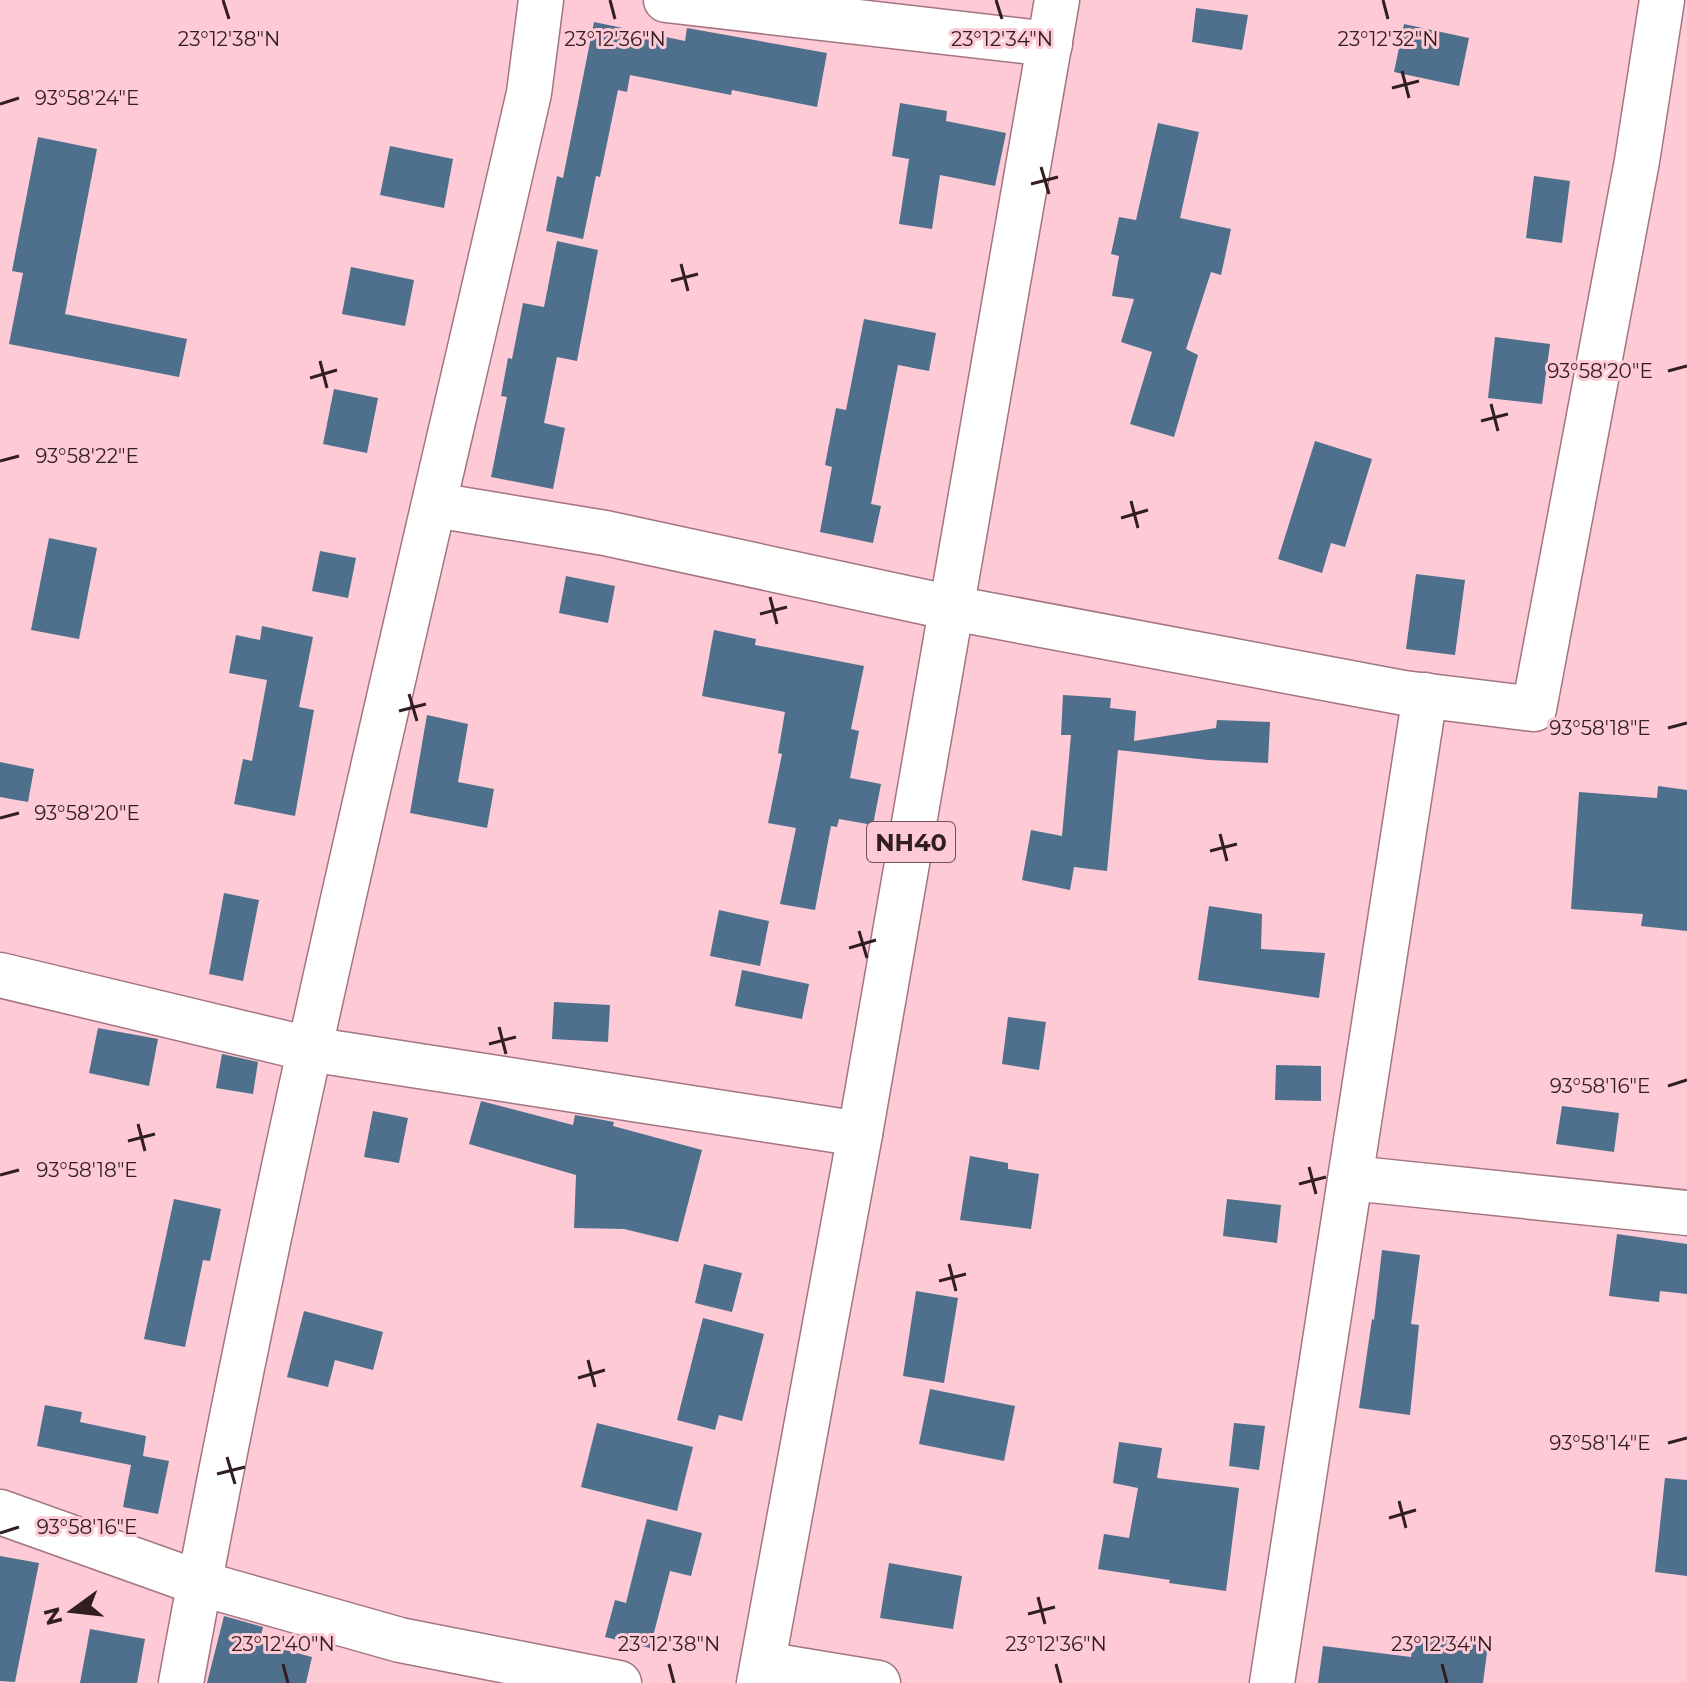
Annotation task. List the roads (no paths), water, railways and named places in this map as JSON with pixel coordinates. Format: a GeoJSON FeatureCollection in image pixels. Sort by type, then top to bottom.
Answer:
{"type":"FeatureCollection","features":[{"type":"Feature","properties":{"kind":"main road"},"geometry":{"type":"LineString","coordinates":[[181,1683],[309,1049],[529,93],[541,0]]}},
{"type":"Feature","properties":{"kind":"main road"},"geometry":{"type":"LineString","coordinates":[[666,0],[1050,44]]}},
{"type":"Feature","properties":{"kind":"main road","name":"NH40"},"geometry":{"type":"LineString","coordinates":[[761,1673],[860,1134],[1057,0]]}},
{"type":"Feature","properties":{"kind":"main road"},"geometry":{"type":"LineString","coordinates":[[435,505],[605,533],[952,608],[1425,695],[1534,709],[1637,161],[1662,0]]}},
{"type":"Feature","properties":{"kind":"main road"},"geometry":{"type":"LineString","coordinates":[[1272,1683],[1425,695]]}},
{"type":"Feature","properties":{"kind":"main road"},"geometry":{"type":"LineString","coordinates":[[0,975],[309,1049],[860,1134]]}},
{"type":"Feature","properties":{"kind":"main road"},"geometry":{"type":"LineString","coordinates":[[1351,1178],[1687,1213]]}},
{"type":"Feature","properties":{"kind":"main road"},"geometry":{"type":"LineString","coordinates":[[0,1512],[199,1583],[400,1640],[619,1683]]}},
{"type":"Feature","properties":{"kind":"main road"},"geometry":{"type":"LineString","coordinates":[[761,1673],[878,1683]]}}]}
